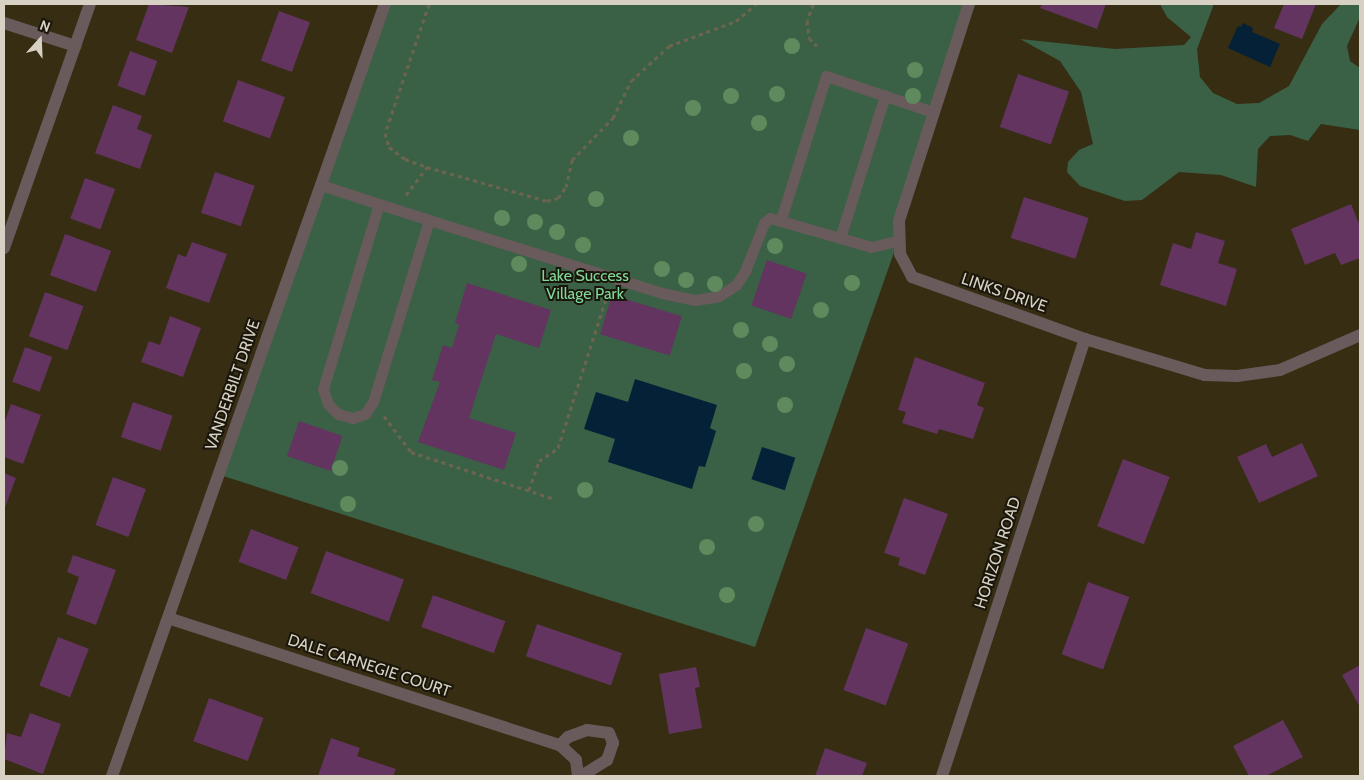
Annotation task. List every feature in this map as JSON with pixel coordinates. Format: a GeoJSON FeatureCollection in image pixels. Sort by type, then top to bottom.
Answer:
{"type":"FeatureCollection","features":[{"type":"Feature","properties":{"kind":"street"},"geometry":{"type":"LineString","coordinates":[[4,248],[90,4]]}},
{"type":"Feature","properties":{"kind":"street","name":"VANDERBILT DRIVE"},"geometry":{"type":"LineString","coordinates":[[112,776],[385,4]]}},
{"type":"Feature","properties":{"kind":"street","name":"LINKS DRIVE"},"geometry":{"type":"LineString","coordinates":[[969,4],[900,214],[898,241],[902,263],[917,280],[1085,339],[1204,375],[1237,376],[1280,370],[1360,335]]}},
{"type":"Feature","properties":{"kind":"street"},"geometry":{"type":"LineString","coordinates":[[4,24],[75,46]]}},
{"type":"Feature","properties":{"kind":"street","name":"HORIZON ROAD"},"geometry":{"type":"LineString","coordinates":[[942,776],[1085,339]]}},
{"type":"Feature","properties":{"kind":"street","name":"DALE CARNEGIE COURT"},"geometry":{"type":"LineString","coordinates":[[168,618],[560,745],[576,760],[580,776],[607,760],[613,743],[610,733],[587,730],[568,737],[560,745]]}},
{"type":"Feature","properties":{"kind":"lane"},"geometry":{"type":"LineString","coordinates":[[781,219],[826,76],[886,94],[934,112]]}},
{"type":"Feature","properties":{"kind":"lane"},"geometry":{"type":"LineString","coordinates":[[840,238],[886,94]]}},
{"type":"Feature","properties":{"kind":"lane"},"geometry":{"type":"LineString","coordinates":[[321,186],[613,278],[695,300],[719,296],[736,285],[745,271],[764,223],[770,218],[781,219],[871,247],[898,241]]}},
{"type":"Feature","properties":{"kind":"lane"},"geometry":{"type":"LineString","coordinates":[[378,204],[322,389],[328,404],[338,414],[353,418],[365,414],[373,402],[429,220]]}},
{"type":"Feature","properties":{"kind":"path"},"geometry":{"type":"LineString","coordinates":[[429,4],[385,133],[389,147],[405,159],[428,167],[547,201],[558,198],[566,187],[572,160],[614,118],[631,82],[669,46],[736,21],[756,4]]}},
{"type":"Feature","properties":{"kind":"path"},"geometry":{"type":"LineString","coordinates":[[813,4],[807,20],[809,38],[817,46]]}},
{"type":"Feature","properties":{"kind":"path"},"geometry":{"type":"LineString","coordinates":[[395,209],[428,167]]}},
{"type":"Feature","properties":{"kind":"path"},"geometry":{"type":"LineString","coordinates":[[529,490],[539,461],[558,448],[613,278]]}},
{"type":"Feature","properties":{"kind":"path"},"geometry":{"type":"LineString","coordinates":[[373,402],[410,452],[552,498]]}},
{"type":"Feature","properties":{"kind":"green space","name":"Lake Success Village Park"},"geometry":{"type":"Polygon","coordinates":[[[386,4],[969,4],[897,244],[755,647],[220,475],[386,4]]]}},
{"type":"Feature","properties":{"kind":"green space"},"geometry":{"type":"Polygon","coordinates":[[[1160,4],[1214,4],[1197,49],[1200,77],[1213,93],[1237,104],[1259,103],[1289,86],[1322,24],[1341,4],[1360,4],[1360,17],[1347,46],[1350,61],[1360,68],[1360,130],[1321,124],[1308,141],[1290,135],[1270,136],[1258,149],[1256,187],[1221,175],[1179,172],[1142,200],[1125,201],[1080,186],[1067,172],[1068,162],[1079,150],[1093,144],[1081,92],[1060,61],[1020,39],[1115,49],[1184,45],[1191,37],[1167,17],[1160,4]]]}},
{"type":"Feature","properties":{"kind":"water"},"geometry":{"type":"Polygon","coordinates":[[[1243,23],[1253,28],[1252,32],[1280,44],[1270,67],[1228,48],[1238,26],[1241,27],[1243,23]]]}},
{"type":"Feature","properties":{"kind":"water"},"geometry":{"type":"Polygon","coordinates":[[[635,379],[717,405],[710,428],[716,431],[705,467],[699,466],[692,489],[608,462],[615,439],[584,429],[596,392],[628,402],[635,379]]]}},
{"type":"Feature","properties":{"kind":"water"},"geometry":{"type":"Polygon","coordinates":[[[762,447],[795,458],[785,490],[751,479],[762,447]]]}},
{"type":"Feature","properties":{"kind":"building"},"geometry":{"type":"Polygon","coordinates":[[[149,4],[189,7],[172,53],[136,40],[149,4]]]}},
{"type":"Feature","properties":{"kind":"building"},"geometry":{"type":"Polygon","coordinates":[[[1042,4],[1106,4],[1097,29],[1040,8],[1042,4]]]}},
{"type":"Feature","properties":{"kind":"building"},"geometry":{"type":"Polygon","coordinates":[[[1284,4],[1316,4],[1302,39],[1274,28],[1284,4]]]}},
{"type":"Feature","properties":{"kind":"building"},"geometry":{"type":"Polygon","coordinates":[[[279,11],[310,22],[292,72],[261,61],[279,11]]]}},
{"type":"Feature","properties":{"kind":"building"},"geometry":{"type":"Polygon","coordinates":[[[130,51],[157,61],[145,96],[117,86],[130,51]]]}},
{"type":"Feature","properties":{"kind":"building"},"geometry":{"type":"Polygon","coordinates":[[[1018,74],[1069,92],[1051,145],[1000,127],[1018,74]]]}},
{"type":"Feature","properties":{"kind":"building"},"geometry":{"type":"Polygon","coordinates":[[[238,80],[285,97],[270,138],[223,121],[238,80]]]}},
{"type":"Feature","properties":{"kind":"building"},"geometry":{"type":"Polygon","coordinates":[[[113,105],[142,116],[137,129],[152,135],[140,169],[95,153],[113,105]]]}},
{"type":"Feature","properties":{"kind":"building"},"geometry":{"type":"Polygon","coordinates":[[[215,172],[255,186],[241,226],[201,213],[215,172]]]}},
{"type":"Feature","properties":{"kind":"building"},"geometry":{"type":"Polygon","coordinates":[[[85,178],[115,189],[100,229],[70,218],[85,178]]]}},
{"type":"Feature","properties":{"kind":"building"},"geometry":{"type":"Polygon","coordinates":[[[1024,197],[1089,218],[1075,259],[1011,238],[1024,197]]]}},
{"type":"Feature","properties":{"kind":"building"},"geometry":{"type":"Polygon","coordinates":[[[1351,204],[1360,226],[1360,258],[1341,265],[1335,253],[1305,265],[1291,229],[1351,204]]]}},
{"type":"Feature","properties":{"kind":"building"},"geometry":{"type":"Polygon","coordinates":[[[1196,232],[1225,241],[1218,263],[1237,269],[1226,306],[1160,285],[1173,243],[1191,249],[1196,232]]]}},
{"type":"Feature","properties":{"kind":"building"},"geometry":{"type":"Polygon","coordinates":[[[65,234],[111,251],[96,292],[50,275],[65,234]]]}},
{"type":"Feature","properties":{"kind":"building"},"geometry":{"type":"Polygon","coordinates":[[[192,242],[227,254],[209,303],[166,288],[178,254],[186,257],[192,242]]]}},
{"type":"Feature","properties":{"kind":"building"},"geometry":{"type":"Polygon","coordinates":[[[767,260],[807,274],[791,319],[751,305],[767,260]]]}},
{"type":"Feature","properties":{"kind":"building"},"geometry":{"type":"Polygon","coordinates":[[[467,283],[551,310],[539,348],[496,334],[469,418],[516,433],[504,470],[418,442],[440,382],[432,380],[443,345],[452,348],[459,325],[455,323],[467,283]]]}},
{"type":"Feature","properties":{"kind":"building"},"geometry":{"type":"Polygon","coordinates":[[[45,292],[84,306],[67,350],[29,336],[45,292]]]}},
{"type":"Feature","properties":{"kind":"building"},"geometry":{"type":"Polygon","coordinates":[[[612,295],[682,316],[670,356],[600,334],[612,295]]]}},
{"type":"Feature","properties":{"kind":"building"},"geometry":{"type":"Polygon","coordinates":[[[170,316],[201,328],[183,377],[141,362],[149,341],[160,345],[170,316]]]}},
{"type":"Feature","properties":{"kind":"building"},"geometry":{"type":"Polygon","coordinates":[[[25,347],[52,357],[40,392],[12,382],[25,347]]]}},
{"type":"Feature","properties":{"kind":"building"},"geometry":{"type":"Polygon","coordinates":[[[915,357],[985,383],[977,405],[984,408],[973,439],[939,429],[937,434],[902,423],[906,412],[898,410],[915,357]]]}},
{"type":"Feature","properties":{"kind":"building"},"geometry":{"type":"Polygon","coordinates":[[[133,402],[173,416],[161,451],[121,437],[133,402]]]}},
{"type":"Feature","properties":{"kind":"building"},"geometry":{"type":"Polygon","coordinates":[[[11,404],[41,415],[23,464],[4,457],[4,424],[11,404]]]}},
{"type":"Feature","properties":{"kind":"building"},"geometry":{"type":"Polygon","coordinates":[[[299,421],[342,436],[330,471],[287,456],[299,421]]]}},
{"type":"Feature","properties":{"kind":"building"},"geometry":{"type":"Polygon","coordinates":[[[1302,443],[1318,476],[1259,503],[1237,457],[1266,444],[1272,457],[1302,443]]]}},
{"type":"Feature","properties":{"kind":"building"},"geometry":{"type":"Polygon","coordinates":[[[1123,459],[1170,477],[1144,544],[1097,526],[1123,459]]]}},
{"type":"Feature","properties":{"kind":"building"},"geometry":{"type":"Polygon","coordinates":[[[4,473],[16,478],[4,510],[4,473]]]}},
{"type":"Feature","properties":{"kind":"building"},"geometry":{"type":"Polygon","coordinates":[[[113,477],[146,489],[128,537],[96,525],[113,477]]]}},
{"type":"Feature","properties":{"kind":"building"},"geometry":{"type":"Polygon","coordinates":[[[904,498],[948,514],[925,575],[898,565],[900,558],[884,553],[904,498]]]}},
{"type":"Feature","properties":{"kind":"building"},"geometry":{"type":"Polygon","coordinates":[[[251,529],[299,547],[286,580],[238,562],[251,529]]]}},
{"type":"Feature","properties":{"kind":"building"},"geometry":{"type":"Polygon","coordinates":[[[326,551],[404,579],[389,622],[311,593],[326,551]]]}},
{"type":"Feature","properties":{"kind":"building"},"geometry":{"type":"Polygon","coordinates":[[[73,555],[116,570],[96,625],[66,614],[79,577],[67,572],[73,555]]]}},
{"type":"Feature","properties":{"kind":"building"},"geometry":{"type":"Polygon","coordinates":[[[1088,582],[1129,597],[1103,669],[1062,654],[1088,582]]]}},
{"type":"Feature","properties":{"kind":"building"},"geometry":{"type":"Polygon","coordinates":[[[433,595],[505,621],[494,653],[421,627],[433,595]]]}},
{"type":"Feature","properties":{"kind":"building"},"geometry":{"type":"Polygon","coordinates":[[[537,624],[622,653],[611,685],[526,656],[537,624]]]}},
{"type":"Feature","properties":{"kind":"building"},"geometry":{"type":"Polygon","coordinates":[[[866,628],[908,643],[886,705],[843,690],[866,628]]]}},
{"type":"Feature","properties":{"kind":"building"},"geometry":{"type":"Polygon","coordinates":[[[58,637],[89,649],[70,697],[39,686],[58,637]]]}},
{"type":"Feature","properties":{"kind":"building"},"geometry":{"type":"Polygon","coordinates":[[[1360,665],[1360,707],[1342,675],[1360,665]]]}},
{"type":"Feature","properties":{"kind":"building"},"geometry":{"type":"Polygon","coordinates":[[[696,667],[700,687],[695,688],[702,728],[669,734],[659,674],[696,667]]]}},
{"type":"Feature","properties":{"kind":"building"},"geometry":{"type":"Polygon","coordinates":[[[209,698],[264,718],[248,761],[193,741],[209,698]]]}},
{"type":"Feature","properties":{"kind":"building"},"geometry":{"type":"Polygon","coordinates":[[[30,713],[61,724],[43,774],[4,759],[7,733],[21,737],[30,713]]]}},
{"type":"Feature","properties":{"kind":"building"},"geometry":{"type":"Polygon","coordinates":[[[1283,720],[1303,757],[1266,776],[1249,776],[1233,746],[1283,720]]]}},
{"type":"Feature","properties":{"kind":"building"},"geometry":{"type":"Polygon","coordinates":[[[331,738],[360,748],[357,756],[396,769],[393,776],[318,776],[331,738]]]}},
{"type":"Feature","properties":{"kind":"building"},"geometry":{"type":"Polygon","coordinates":[[[825,748],[867,763],[862,776],[815,776],[825,748]]]}}]}
